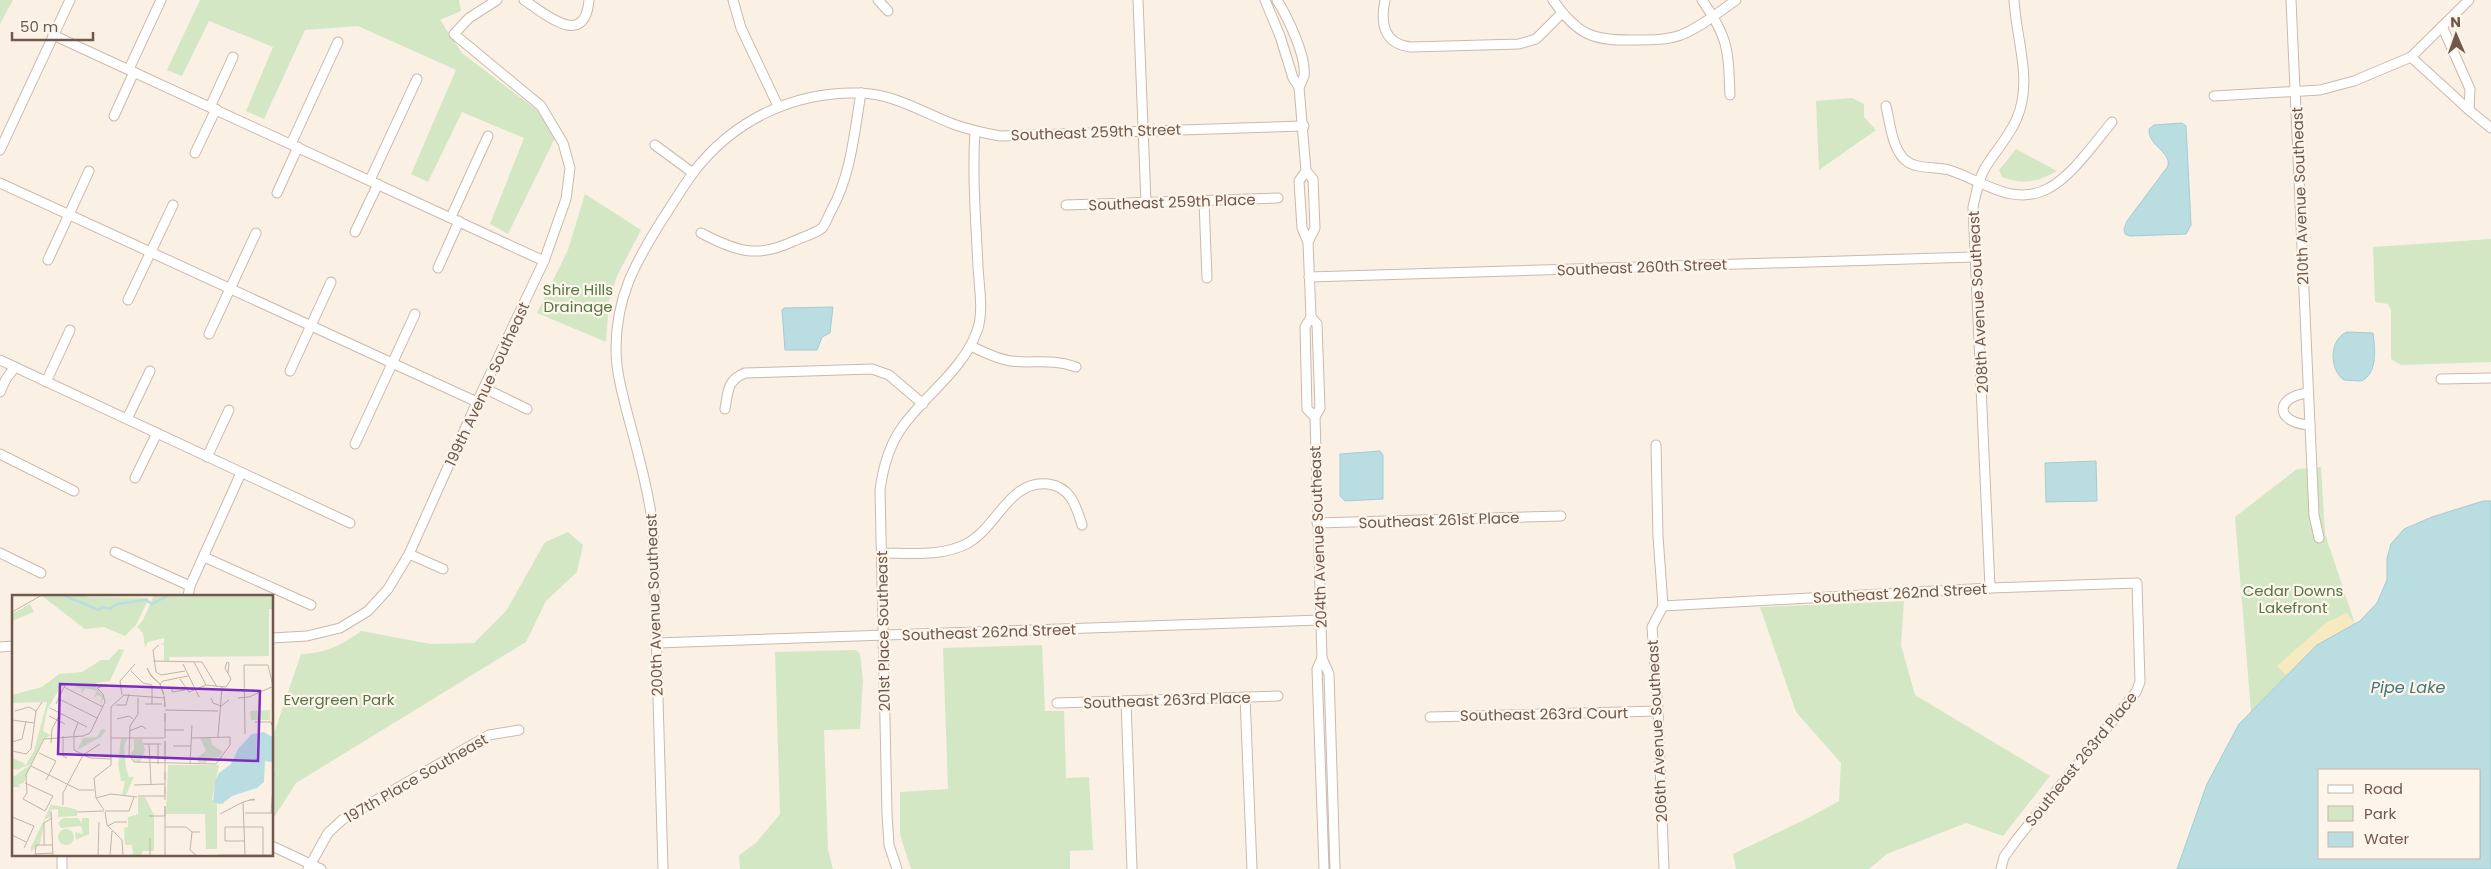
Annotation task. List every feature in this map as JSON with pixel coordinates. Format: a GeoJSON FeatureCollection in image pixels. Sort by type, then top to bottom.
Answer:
{"type":"FeatureCollection","features":[{"type":"Feature","properties":{"kind":"street"},"geometry":{"type":"LineString","coordinates":[[0,150],[2,139],[70,0]]}},
{"type":"Feature","properties":{"kind":"street"},"geometry":{"type":"LineString","coordinates":[[114,116],[161,0]]}},
{"type":"Feature","properties":{"kind":"street","name":"199th Avenue Southeast"},"geometry":{"type":"LineString","coordinates":[[274,638],[307,636],[328,632],[347,624],[368,611],[388,589],[409,554],[477,402],[544,260],[566,199],[570,168],[564,142],[541,106],[454,34],[469,18],[497,0]]}},
{"type":"Feature","properties":{"kind":"street"},"geometry":{"type":"LineString","coordinates":[[524,0],[562,26],[576,24],[585,15],[589,0]]}},
{"type":"Feature","properties":{"kind":"street"},"geometry":{"type":"LineString","coordinates":[[733,0],[741,28],[778,106]]}},
{"type":"Feature","properties":{"kind":"street"},"geometry":{"type":"LineString","coordinates":[[878,0],[888,11]]}},
{"type":"Feature","properties":{"kind":"street"},"geometry":{"type":"LineString","coordinates":[[1138,0],[1146,203]]}},
{"type":"Feature","properties":{"kind":"street","name":"204th Avenue Southeast"},"geometry":{"type":"LineString","coordinates":[[1265,0],[1280,36],[1293,78],[1299,87],[1304,126],[1306,171],[1299,181],[1302,228],[1308,242],[1310,317],[1317,324],[1320,408],[1314,417],[1320,620],[1322,658],[1330,674],[1336,869]]}},
{"type":"Feature","properties":{"kind":"street","name":"204th Avenue Southeast"},"geometry":{"type":"LineString","coordinates":[[1277,0],[1290,26],[1301,56],[1304,75],[1299,87]]}},
{"type":"Feature","properties":{"kind":"street"},"geometry":{"type":"LineString","coordinates":[[1385,0],[1383,9],[1386,32],[1392,42],[1400,46],[1411,47],[1519,44],[1536,39],[1562,13]]}},
{"type":"Feature","properties":{"kind":"street"},"geometry":{"type":"LineString","coordinates":[[1553,0],[1562,13],[1582,32],[1608,41],[1672,38],[1713,17],[1736,0]]}},
{"type":"Feature","properties":{"kind":"street"},"geometry":{"type":"LineString","coordinates":[[1702,0],[1726,40],[1730,95]]}},
{"type":"Feature","properties":{"kind":"street","name":"208th Avenue Southeast"},"geometry":{"type":"LineString","coordinates":[[1990,588],[1978,279],[1974,257],[1973,207],[1978,184],[2017,118],[2023,95],[2023,57],[2015,20],[2014,0]]}},
{"type":"Feature","properties":{"kind":"street","name":"210th Avenue Southeast"},"geometry":{"type":"LineString","coordinates":[[2291,0],[2314,516],[2319,538]]}},
{"type":"Feature","properties":{"kind":"street"},"geometry":{"type":"LineString","coordinates":[[2214,96],[2320,90],[2354,81],[2411,57],[2469,0]]}},
{"type":"Feature","properties":{"kind":"street"},"geometry":{"type":"LineString","coordinates":[[2442,26],[2470,89],[2469,110]]}},
{"type":"Feature","properties":{"kind":"street"},"geometry":{"type":"LineString","coordinates":[[54,35],[544,260]]}},
{"type":"Feature","properties":{"kind":"street"},"geometry":{"type":"LineString","coordinates":[[277,193],[338,42]]}},
{"type":"Feature","properties":{"kind":"street"},"geometry":{"type":"LineString","coordinates":[[196,153],[233,57]]}},
{"type":"Feature","properties":{"kind":"street"},"geometry":{"type":"LineString","coordinates":[[2411,57],[2491,128]]}},
{"type":"Feature","properties":{"kind":"street"},"geometry":{"type":"LineString","coordinates":[[355,232],[417,79]]}},
{"type":"Feature","properties":{"kind":"street"},"geometry":{"type":"LineString","coordinates":[[701,233],[729,248],[744,252],[764,252],[785,246],[822,228],[842,190],[849,166],[861,93]]}},
{"type":"Feature","properties":{"kind":"street","name":"Southeast 259th Street"},"geometry":{"type":"LineString","coordinates":[[778,106],[818,96],[861,93],[892,98],[974,131],[1000,136],[1304,126]]}},
{"type":"Feature","properties":{"kind":"street","name":"200th Avenue Southeast"},"geometry":{"type":"LineString","coordinates":[[663,869],[657,643],[650,507],[618,372],[616,349],[620,310],[628,279],[647,244],[693,173],[713,149],[747,123],[778,106]]}},
{"type":"Feature","properties":{"kind":"street"},"geometry":{"type":"LineString","coordinates":[[1886,106],[1895,143],[1905,160],[1919,166],[1951,170],[1978,184],[2016,195],[2042,192],[2051,188],[2065,176],[2112,122]]}},
{"type":"Feature","properties":{"kind":"street"},"geometry":{"type":"LineString","coordinates":[[974,131],[973,161],[979,311],[978,329],[971,346],[988,354],[1011,361],[1046,360],[1076,367]]}},
{"type":"Feature","properties":{"kind":"street"},"geometry":{"type":"LineString","coordinates":[[438,268],[488,136]]}},
{"type":"Feature","properties":{"kind":"street"},"geometry":{"type":"LineString","coordinates":[[655,145],[693,173]]}},
{"type":"Feature","properties":{"kind":"street"},"geometry":{"type":"LineString","coordinates":[[48,260],[89,171]]}},
{"type":"Feature","properties":{"kind":"street","name":"204th Avenue Southeast"},"geometry":{"type":"LineString","coordinates":[[1306,171],[1313,179],[1315,228],[1308,242]]}},
{"type":"Feature","properties":{"kind":"street"},"geometry":{"type":"LineString","coordinates":[[0,183],[477,402]]}},
{"type":"Feature","properties":{"kind":"street","name":"Southeast 259th Place"},"geometry":{"type":"LineString","coordinates":[[1066,205],[1278,198]]}},
{"type":"Feature","properties":{"kind":"street"},"geometry":{"type":"LineString","coordinates":[[1204,201],[1207,278]]}},
{"type":"Feature","properties":{"kind":"street"},"geometry":{"type":"LineString","coordinates":[[128,300],[173,205]]}},
{"type":"Feature","properties":{"kind":"street"},"geometry":{"type":"LineString","coordinates":[[209,334],[256,232]]}},
{"type":"Feature","properties":{"kind":"street","name":"Southeast 260th Street"},"geometry":{"type":"LineString","coordinates":[[1309,277],[1974,257]]}},
{"type":"Feature","properties":{"kind":"street"},"geometry":{"type":"LineString","coordinates":[[290,371],[331,282]]}},
{"type":"Feature","properties":{"kind":"street"},"geometry":{"type":"LineString","coordinates":[[355,444],[415,314]]}},
{"type":"Feature","properties":{"kind":"street"},"geometry":{"type":"LineString","coordinates":[[46,382],[70,330]]}},
{"type":"Feature","properties":{"kind":"street","name":"201st Place Southeast"},"geometry":{"type":"LineString","coordinates":[[897,869],[892,856],[888,835],[880,490],[883,469],[889,450],[903,426],[971,346]]}},
{"type":"Feature","properties":{"kind":"street"},"geometry":{"type":"LineString","coordinates":[[0,360],[350,524]]}},
{"type":"Feature","properties":{"kind":"street"},"geometry":{"type":"LineString","coordinates":[[0,392],[6,379],[15,367]]}},
{"type":"Feature","properties":{"kind":"street"},"geometry":{"type":"LineString","coordinates":[[725,409],[730,384],[735,377],[745,373],[864,368],[889,375],[923,404]]}},
{"type":"Feature","properties":{"kind":"street"},"geometry":{"type":"LineString","coordinates":[[127,419],[150,371]]}},
{"type":"Feature","properties":{"kind":"street"},"geometry":{"type":"LineString","coordinates":[[2441,378],[2491,378]]}},
{"type":"Feature","properties":{"kind":"street"},"geometry":{"type":"LineString","coordinates":[[484,388],[527,409]]}},
{"type":"Feature","properties":{"kind":"street"},"geometry":{"type":"LineString","coordinates":[[2308,393],[2292,396],[2284,404],[2284,410],[2285,416],[2293,423],[2310,425]]}},
{"type":"Feature","properties":{"kind":"street"},"geometry":{"type":"LineString","coordinates":[[207,457],[229,410]]}},
{"type":"Feature","properties":{"kind":"street"},"geometry":{"type":"LineString","coordinates":[[135,478],[157,433]]}},
{"type":"Feature","properties":{"kind":"street"},"geometry":{"type":"LineString","coordinates":[[1656,445],[1658,536],[1663,606]]}},
{"type":"Feature","properties":{"kind":"street"},"geometry":{"type":"LineString","coordinates":[[0,454],[74,491]]}},
{"type":"Feature","properties":{"kind":"street"},"geometry":{"type":"LineString","coordinates":[[188,595],[190,586],[241,473]]}},
{"type":"Feature","properties":{"kind":"street"},"geometry":{"type":"LineString","coordinates":[[881,553],[938,552],[969,542],[986,528],[1014,495],[1033,484],[1055,484],[1069,494],[1076,503],[1082,525]]}},
{"type":"Feature","properties":{"kind":"street","name":"Southeast 261st Place"},"geometry":{"type":"LineString","coordinates":[[1317,523],[1561,516]]}},
{"type":"Feature","properties":{"kind":"street"},"geometry":{"type":"LineString","coordinates":[[115,552],[190,586]]}},
{"type":"Feature","properties":{"kind":"street"},"geometry":{"type":"LineString","coordinates":[[0,553],[41,573]]}},
{"type":"Feature","properties":{"kind":"street"},"geometry":{"type":"LineString","coordinates":[[409,554],[443,569]]}},
{"type":"Feature","properties":{"kind":"street"},"geometry":{"type":"LineString","coordinates":[[204,557],[311,605]]}},
{"type":"Feature","properties":{"kind":"street","name":"Southeast 262nd Street"},"geometry":{"type":"LineString","coordinates":[[1663,606],[1990,588],[2137,583]]}},
{"type":"Feature","properties":{"kind":"street","name":"Southeast 263rd Place"},"geometry":{"type":"LineString","coordinates":[[2001,869],[2004,857],[2017,839],[2136,692],[2140,682],[2137,583]]}},
{"type":"Feature","properties":{"kind":"street","name":"206th Avenue Southeast"},"geometry":{"type":"LineString","coordinates":[[1663,606],[1652,628],[1658,711],[1664,869]]}},
{"type":"Feature","properties":{"kind":"street","name":"Southeast 262nd Street"},"geometry":{"type":"LineString","coordinates":[[657,643],[1320,620]]}},
{"type":"Feature","properties":{"kind":"street","name":"204th Avenue Southeast"},"geometry":{"type":"LineString","coordinates":[[1322,658],[1317,669],[1324,869]]}},
{"type":"Feature","properties":{"kind":"street","name":"Southeast 263rd Place"},"geometry":{"type":"LineString","coordinates":[[1057,703],[1278,696]]}},
{"type":"Feature","properties":{"kind":"street"},"geometry":{"type":"LineString","coordinates":[[1245,697],[1252,869]]}},
{"type":"Feature","properties":{"kind":"street"},"geometry":{"type":"LineString","coordinates":[[1126,701],[1132,869]]}},
{"type":"Feature","properties":{"kind":"street","name":"Southeast 263rd Court"},"geometry":{"type":"LineString","coordinates":[[1430,716],[1658,711]]}},
{"type":"Feature","properties":{"kind":"street","name":"197th Place Southeast"},"geometry":{"type":"LineString","coordinates":[[309,866],[328,833],[342,820],[490,735],[518,730]]}},
{"type":"Feature","properties":{"kind":"street"},"geometry":{"type":"LineString","coordinates":[[274,847],[309,866],[321,869]]}},
{"type":"Feature","properties":{"kind":"street"},"geometry":{"type":"LineString","coordinates":[[62,856],[62,869]]}},
{"type":"Feature","properties":{"kind":"green space"},"geometry":{"type":"Polygon","coordinates":[[[0,0],[13,0],[0,24],[0,0]]]}},
{"type":"Feature","properties":{"kind":"green space"},"geometry":{"type":"Polygon","coordinates":[[[200,0],[459,0],[461,11],[440,20],[462,53],[538,111],[555,138],[508,234],[490,224],[524,138],[462,112],[428,182],[411,174],[456,70],[358,26],[305,30],[264,119],[246,111],[273,47],[209,21],[182,76],[167,70],[200,0]]]}},
{"type":"Feature","properties":{"kind":"green space"},"geometry":{"type":"Polygon","coordinates":[[[1852,98],[1864,104],[1864,117],[1876,130],[1819,170],[1816,101],[1852,98]]]}},
{"type":"Feature","properties":{"kind":"green space"},"geometry":{"type":"Polygon","coordinates":[[[2016,149],[2057,171],[2037,180],[2024,182],[2002,177],[1999,170],[2016,149]]]}},
{"type":"Feature","properties":{"kind":"green space","name":"Shire Hills Drainage"},"geometry":{"type":"Polygon","coordinates":[[[585,194],[641,230],[617,276],[609,301],[606,342],[537,313],[568,250],[585,194]]]}},
{"type":"Feature","properties":{"kind":"green space"},"geometry":{"type":"Polygon","coordinates":[[[2491,239],[2491,362],[2401,365],[2391,359],[2391,310],[2388,304],[2375,302],[2373,247],[2491,239]]]}},
{"type":"Feature","properties":{"kind":"green space","name":"Cedar Downs Lakefront"},"geometry":{"type":"Polygon","coordinates":[[[2321,467],[2325,534],[2355,624],[2317,645],[2251,712],[2235,517],[2297,469],[2321,467]]]}},
{"type":"Feature","properties":{"kind":"green space","name":"Evergreen Park"},"geometry":{"type":"Polygon","coordinates":[[[568,532],[583,545],[577,572],[546,601],[526,642],[296,783],[274,817],[274,733],[301,654],[333,648],[361,631],[431,644],[474,643],[506,611],[545,542],[568,532]]]}},
{"type":"Feature","properties":{"kind":"green space"},"geometry":{"type":"Polygon","coordinates":[[[1904,601],[1901,645],[1915,695],[2050,776],[2003,836],[1966,823],[1887,854],[1869,869],[1736,869],[1733,854],[1839,801],[1841,763],[1796,712],[1760,607],[1904,601]]]}},
{"type":"Feature","properties":{"kind":"green space"},"geometry":{"type":"Polygon","coordinates":[[[1042,645],[1045,711],[1064,711],[1066,778],[1089,777],[1093,850],[1070,851],[1070,869],[911,869],[900,835],[900,792],[948,789],[943,648],[1042,645]]]}},
{"type":"Feature","properties":{"kind":"green space"},"geometry":{"type":"Polygon","coordinates":[[[856,650],[860,654],[863,680],[860,729],[824,730],[828,850],[833,869],[740,869],[739,855],[756,843],[780,814],[775,652],[856,650]]]}},
{"type":"Feature","properties":{"kind":"sand"},"geometry":{"type":"Polygon","coordinates":[[[2347,613],[2355,624],[2317,645],[2287,676],[2277,666],[2327,622],[2347,613]]]}},
{"type":"Feature","properties":{"kind":"water"},"geometry":{"type":"Polygon","coordinates":[[[2182,123],[2186,126],[2191,225],[2186,234],[2130,236],[2125,234],[2124,229],[2127,221],[2168,166],[2166,156],[2152,140],[2149,129],[2154,125],[2182,123]]]}},
{"type":"Feature","properties":{"kind":"water"},"geometry":{"type":"Polygon","coordinates":[[[833,307],[830,333],[822,337],[817,350],[785,350],[782,310],[784,308],[833,307]]]}},
{"type":"Feature","properties":{"kind":"water"},"geometry":{"type":"Polygon","coordinates":[[[2347,332],[2373,333],[2375,353],[2373,367],[2366,378],[2361,381],[2344,380],[2339,375],[2334,362],[2334,348],[2337,341],[2347,332]]]}},
{"type":"Feature","properties":{"kind":"water"},"geometry":{"type":"Polygon","coordinates":[[[1380,451],[1383,455],[1383,499],[1345,501],[1340,496],[1340,454],[1380,451]]]}},
{"type":"Feature","properties":{"kind":"water"},"geometry":{"type":"Polygon","coordinates":[[[2096,461],[2097,501],[2046,502],[2045,463],[2096,461]]]}},
{"type":"Feature","properties":{"kind":"water","name":"Pipe Lake"},"geometry":{"type":"Polygon","coordinates":[[[2483,501],[2491,501],[2491,869],[2177,869],[2207,784],[2239,724],[2317,645],[2360,621],[2377,603],[2387,580],[2387,558],[2391,544],[2404,529],[2432,517],[2483,501]]]}}]}
